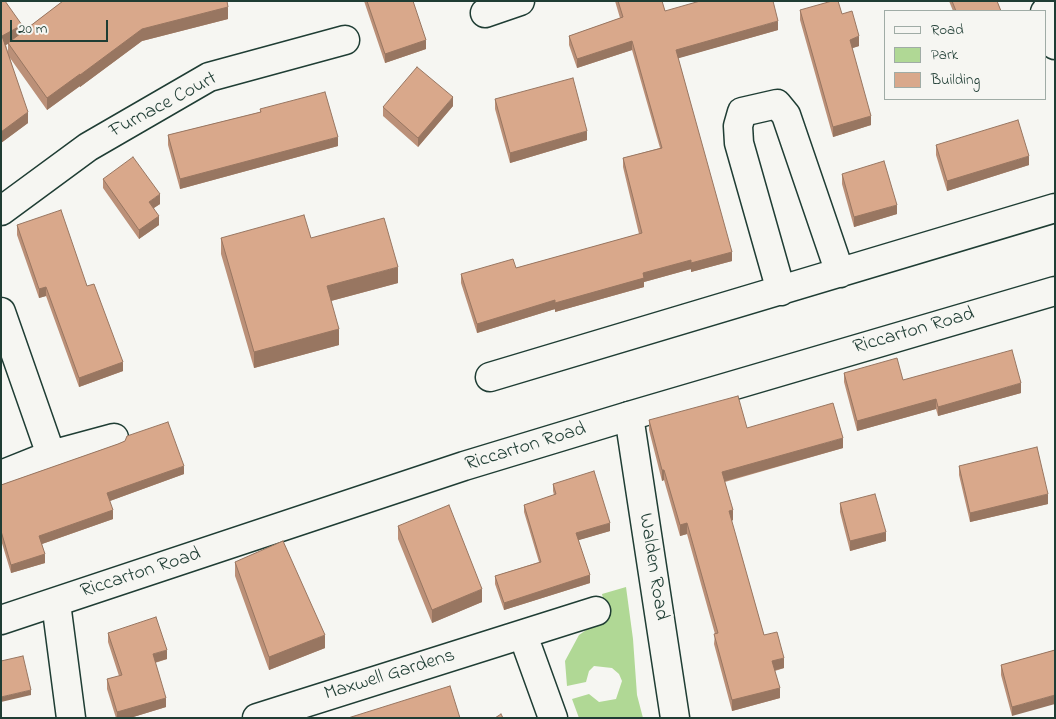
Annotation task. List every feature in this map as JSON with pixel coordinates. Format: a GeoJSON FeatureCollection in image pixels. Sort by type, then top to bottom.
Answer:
{"type":"FeatureCollection","features":[{"type":"Feature","properties":{"kind":"street"},"geometry":{"type":"LineString","coordinates":[[486,13],[520,1]]}},
{"type":"Feature","properties":{"kind":"street"},"geometry":{"type":"LineString","coordinates":[[1046,15],[1055,45]]}},
{"type":"Feature","properties":{"kind":"street","name":"Furnace Court"},"geometry":{"type":"LineString","coordinates":[[1,211],[88,147],[208,77],[345,40]]}},
{"type":"Feature","properties":{"kind":"street"},"geometry":{"type":"LineString","coordinates":[[782,291],[740,143],[738,126],[742,112],[776,104],[786,115],[840,272]]}},
{"type":"Feature","properties":{"kind":"street"},"geometry":{"type":"LineString","coordinates":[[490,378],[1055,208]]}},
{"type":"Feature","properties":{"kind":"street","name":"Riccarton Road"},"geometry":{"type":"LineString","coordinates":[[1,620],[455,469],[1055,290]]}},
{"type":"Feature","properties":{"kind":"street"},"geometry":{"type":"LineString","coordinates":[[1,312],[51,455]]}},
{"type":"Feature","properties":{"kind":"street","name":"Walden Road"},"geometry":{"type":"LineString","coordinates":[[629,416],[675,718]]}},
{"type":"Feature","properties":{"kind":"street"},"geometry":{"type":"LineString","coordinates":[[1,475],[51,455],[114,438]]}},
{"type":"Feature","properties":{"kind":"street"},"geometry":{"type":"LineString","coordinates":[[56,603],[71,718]]}},
{"type":"Feature","properties":{"kind":"street","name":"Maxwell Gardens"},"geometry":{"type":"LineString","coordinates":[[256,718],[596,611]]}},
{"type":"Feature","properties":{"kind":"street"},"geometry":{"type":"LineString","coordinates":[[523,634],[553,718]]}},
{"type":"Feature","properties":{"kind":"green space"},"geometry":{"type":"Polygon","coordinates":[[[626,587],[633,639],[637,695],[643,718],[579,718],[572,699],[589,694],[599,702],[616,699],[622,681],[619,674],[612,668],[594,666],[589,671],[586,682],[567,686],[565,661],[579,635],[592,626],[608,621],[602,594],[626,587]]]}},
{"type":"Feature","properties":{"kind":"building"},"geometry":{"type":"Polygon","coordinates":[[[5,1],[22,25],[2,36],[28,112],[1,132],[1,3],[5,1]]]}},
{"type":"Feature","properties":{"kind":"building"},"geometry":{"type":"Polygon","coordinates":[[[63,1],[227,1],[228,7],[142,29],[47,98],[8,43],[63,1]]]}},
{"type":"Feature","properties":{"kind":"building"},"geometry":{"type":"Polygon","coordinates":[[[367,1],[413,1],[426,40],[385,54],[367,1]]]}},
{"type":"Feature","properties":{"kind":"building"},"geometry":{"type":"Polygon","coordinates":[[[618,1],[662,1],[665,11],[700,1],[773,1],[778,21],[676,50],[732,252],[691,263],[691,260],[643,273],[644,278],[555,303],[555,300],[477,324],[461,274],[513,259],[516,268],[642,233],[623,158],[662,148],[632,41],[577,59],[569,36],[623,17],[618,1]]]}},
{"type":"Feature","properties":{"kind":"building"},"geometry":{"type":"Polygon","coordinates":[[[838,1],[842,14],[852,11],[859,36],[850,40],[871,116],[833,127],[800,10],[838,1]]]}},
{"type":"Feature","properties":{"kind":"building"},"geometry":{"type":"Polygon","coordinates":[[[952,1],[997,1],[1001,10],[956,10],[952,1]]]}},
{"type":"Feature","properties":{"kind":"building"},"geometry":{"type":"Polygon","coordinates":[[[417,67],[453,97],[418,138],[383,107],[417,67]]]}},
{"type":"Feature","properties":{"kind":"building"},"geometry":{"type":"Polygon","coordinates":[[[573,78],[587,131],[510,153],[495,99],[573,78]]]}},
{"type":"Feature","properties":{"kind":"building"},"geometry":{"type":"Polygon","coordinates":[[[325,92],[338,137],[180,179],[168,135],[261,112],[260,109],[325,92]]]}},
{"type":"Feature","properties":{"kind":"building"},"geometry":{"type":"Polygon","coordinates":[[[1018,120],[1029,156],[947,181],[936,145],[1018,120]]]}},
{"type":"Feature","properties":{"kind":"building"},"geometry":{"type":"Polygon","coordinates":[[[133,157],[160,194],[149,202],[159,216],[139,230],[103,179],[133,157]]]}},
{"type":"Feature","properties":{"kind":"building"},"geometry":{"type":"Polygon","coordinates":[[[884,161],[897,205],[854,217],[842,174],[884,161]]]}},
{"type":"Feature","properties":{"kind":"building"},"geometry":{"type":"Polygon","coordinates":[[[61,210],[87,286],[94,284],[123,362],[79,378],[46,287],[39,289],[17,225],[61,210]]]}},
{"type":"Feature","properties":{"kind":"building"},"geometry":{"type":"Polygon","coordinates":[[[304,215],[311,238],[384,218],[398,267],[327,286],[339,329],[254,352],[221,238],[304,215]]]}},
{"type":"Feature","properties":{"kind":"building"},"geometry":{"type":"Polygon","coordinates":[[[1012,350],[1021,383],[938,407],[936,399],[857,421],[844,373],[897,358],[903,380],[1012,350]]]}},
{"type":"Feature","properties":{"kind":"building"},"geometry":{"type":"Polygon","coordinates":[[[738,396],[747,428],[833,403],[843,438],[722,472],[733,510],[729,511],[764,635],[777,632],[784,658],[772,661],[780,688],[732,700],[714,634],[718,633],[687,523],[680,525],[664,470],[662,470],[649,420],[738,396]]]}},
{"type":"Feature","properties":{"kind":"building"},"geometry":{"type":"Polygon","coordinates":[[[168,422],[184,466],[107,493],[113,510],[39,536],[45,554],[11,565],[1,531],[1,485],[118,444],[125,441],[127,436],[168,422]]]}},
{"type":"Feature","properties":{"kind":"building"},"geometry":{"type":"Polygon","coordinates":[[[1037,447],[1048,494],[970,513],[959,466],[1037,447]]]}},
{"type":"Feature","properties":{"kind":"building"},"geometry":{"type":"Polygon","coordinates":[[[594,471],[610,523],[576,533],[590,575],[504,603],[495,576],[541,562],[524,505],[556,494],[553,484],[594,471]]]}},
{"type":"Feature","properties":{"kind":"building"},"geometry":{"type":"Polygon","coordinates":[[[875,494],[886,532],[850,541],[840,503],[875,494]]]}},
{"type":"Feature","properties":{"kind":"building"},"geometry":{"type":"Polygon","coordinates":[[[449,505],[482,589],[432,610],[398,526],[449,505]]]}},
{"type":"Feature","properties":{"kind":"building"},"geometry":{"type":"Polygon","coordinates":[[[283,541],[325,635],[269,657],[235,562],[283,541]]]}},
{"type":"Feature","properties":{"kind":"building"},"geometry":{"type":"Polygon","coordinates":[[[156,617],[167,650],[153,654],[166,698],[117,712],[107,679],[122,675],[108,633],[156,617]]]}},
{"type":"Feature","properties":{"kind":"building"},"geometry":{"type":"Polygon","coordinates":[[[1055,650],[1055,695],[1012,707],[1001,665],[1055,650]]]}},
{"type":"Feature","properties":{"kind":"building"},"geometry":{"type":"Polygon","coordinates":[[[23,656],[31,690],[1,697],[1,661],[23,656]]]}},
{"type":"Feature","properties":{"kind":"building"},"geometry":{"type":"Polygon","coordinates":[[[450,686],[460,718],[348,718],[450,686]]]}},
{"type":"Feature","properties":{"kind":"building"},"geometry":{"type":"Polygon","coordinates":[[[501,714],[503,718],[495,718],[501,714]]]}}]}
